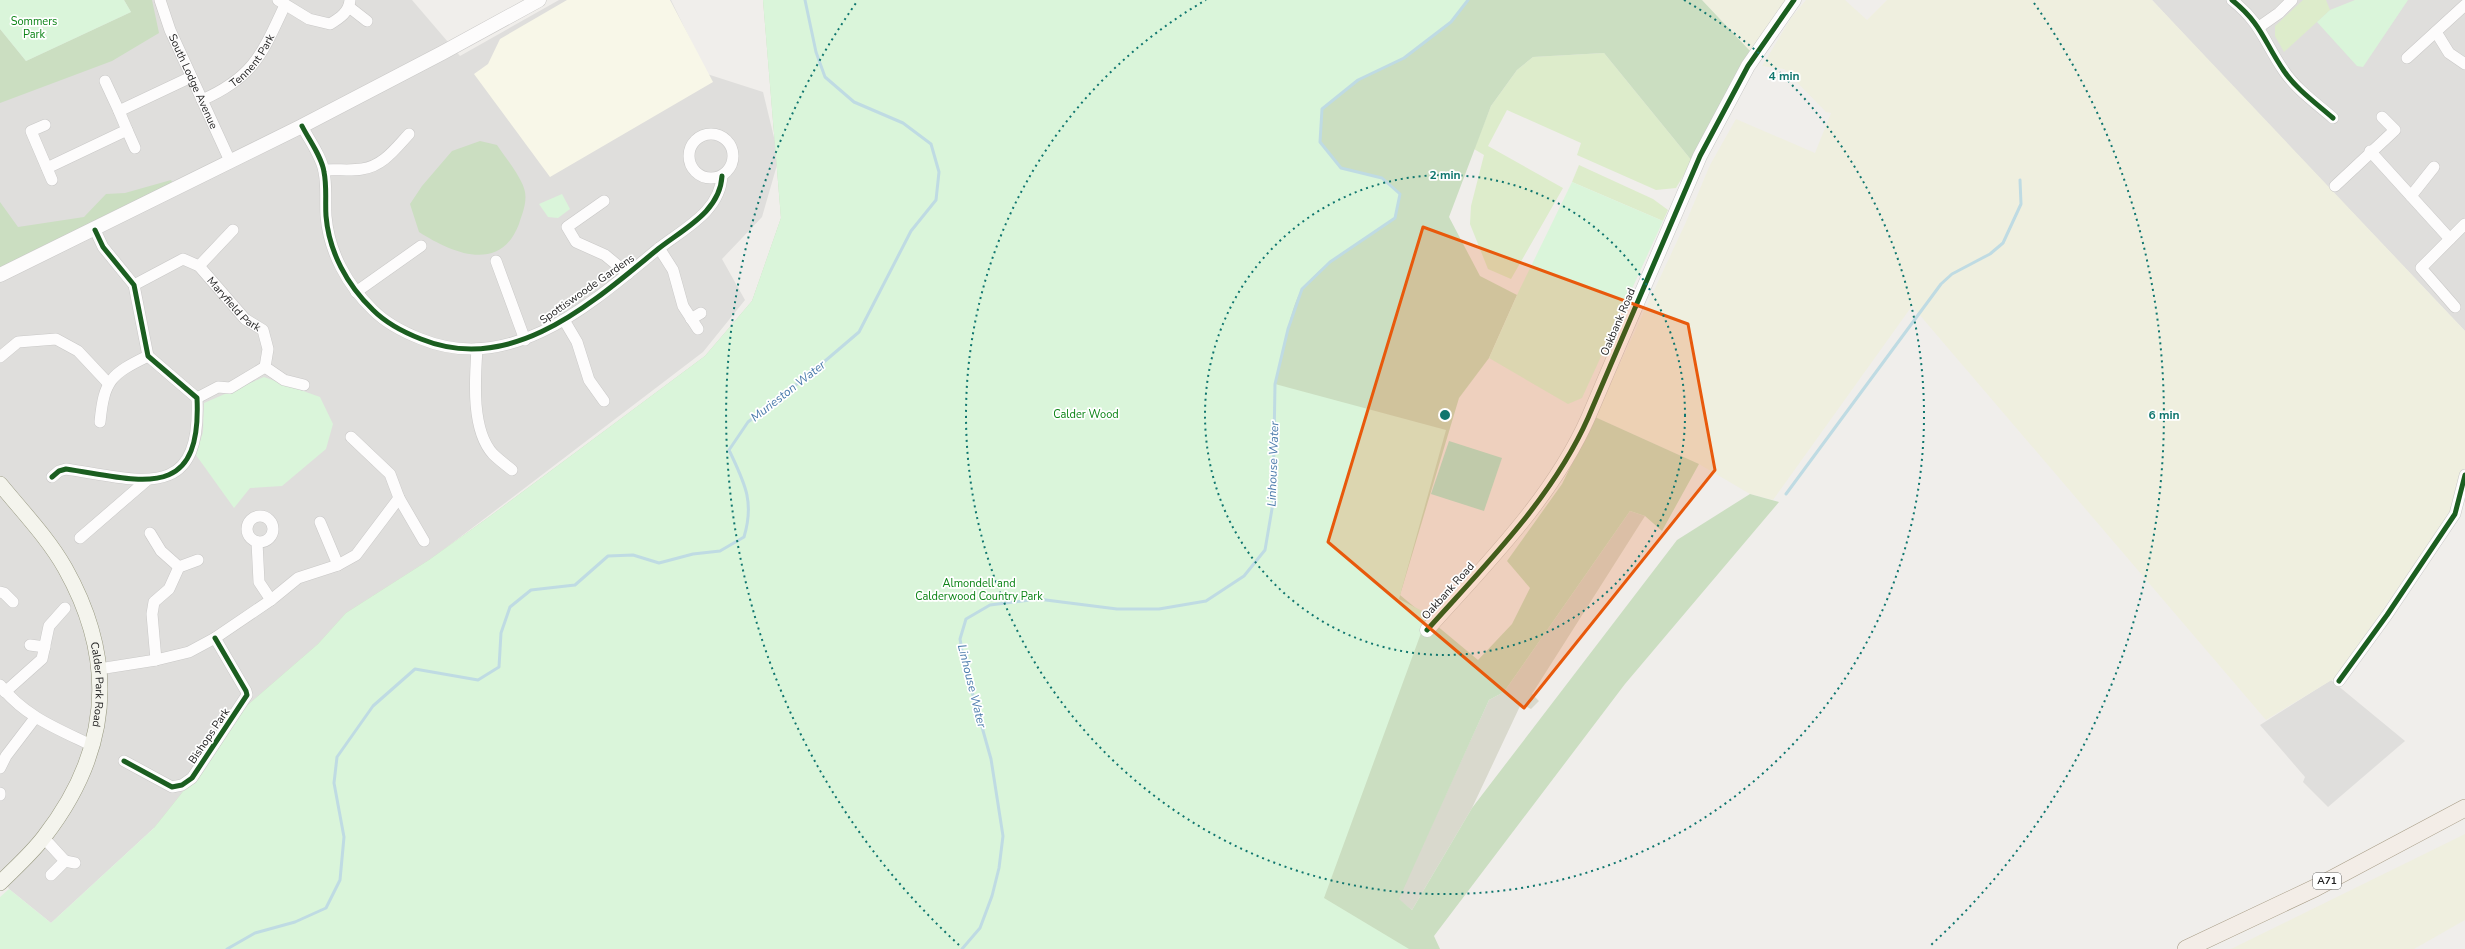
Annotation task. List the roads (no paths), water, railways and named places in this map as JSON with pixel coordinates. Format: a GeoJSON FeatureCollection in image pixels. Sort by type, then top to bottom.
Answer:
{"type":"FeatureCollection","features":[{"type":"Feature","properties":{"kind":"main road","name":"Calder Park Road"},"geometry":{"type":"LineString","coordinates":[[0,484],[28,518],[71,579],[84,607],[92,631],[99,669],[99,710],[93,746],[73,794],[44,838],[0,883]]}},
{"type":"Feature","properties":{"kind":"main road","name":"A71"},"geometry":{"type":"LineString","coordinates":[[2186,949],[2315,888],[2465,808]]}},
{"type":"Feature","properties":{"kind":"street","name":"South Lodge Avenue"},"geometry":{"type":"LineString","coordinates":[[160,0],[170,30],[230,162]]}},
{"type":"Feature","properties":{"kind":"street"},"geometry":{"type":"LineString","coordinates":[[0,276],[302,126],[539,0]]}},
{"type":"Feature","properties":{"kind":"street","name":"Oakbank Road"},"geometry":{"type":"LineString","coordinates":[[1427,630],[1511,534],[1548,486],[1572,446],[1588,418],[1700,156],[1748,66],[1794,0]]}},
{"type":"Feature","properties":{"kind":"street"},"geometry":{"type":"LineString","coordinates":[[2232,0],[2246,11],[2259,27],[2284,72],[2333,118]]}},
{"type":"Feature","properties":{"kind":"street"},"geometry":{"type":"LineString","coordinates":[[2259,27],[2279,13],[2292,0]]}},
{"type":"Feature","properties":{"kind":"street","name":"Tennent Park"},"geometry":{"type":"LineString","coordinates":[[202,100],[224,90],[250,70],[266,45],[282,2],[309,19],[330,24],[341,17],[350,4],[367,21]]}},
{"type":"Feature","properties":{"kind":"street"},"geometry":{"type":"LineString","coordinates":[[2407,58],[2465,5]]}},
{"type":"Feature","properties":{"kind":"street"},"geometry":{"type":"LineString","coordinates":[[2436,32],[2449,53],[2465,64]]}},
{"type":"Feature","properties":{"kind":"street"},"geometry":{"type":"LineString","coordinates":[[119,112],[191,77]]}},
{"type":"Feature","properties":{"kind":"street"},"geometry":{"type":"LineString","coordinates":[[105,82],[135,148]]}},
{"type":"Feature","properties":{"kind":"street"},"geometry":{"type":"LineString","coordinates":[[2335,186],[2394,130],[2382,117]]}},
{"type":"Feature","properties":{"kind":"street"},"geometry":{"type":"LineString","coordinates":[[45,126],[31,131],[52,180]]}},
{"type":"Feature","properties":{"kind":"street","name":"Spottiswoode Gardens"},"geometry":{"type":"LineString","coordinates":[[302,126],[324,170],[326,217],[331,244],[343,272],[356,292],[373,311],[396,329],[433,344],[477,349],[503,347],[525,340],[564,320],[628,274],[702,215],[721,188],[722,176],[732,164],[734,156],[729,142],[716,134],[699,137],[693,142],[689,152],[690,165],[700,176],[710,179],[722,176]]}},
{"type":"Feature","properties":{"kind":"street"},"geometry":{"type":"LineString","coordinates":[[47,168],[127,130]]}},
{"type":"Feature","properties":{"kind":"street"},"geometry":{"type":"LineString","coordinates":[[324,170],[361,169],[375,166],[388,157],[409,134]]}},
{"type":"Feature","properties":{"kind":"street"},"geometry":{"type":"LineString","coordinates":[[2370,152],[2450,239]]}},
{"type":"Feature","properties":{"kind":"street"},"geometry":{"type":"LineString","coordinates":[[2411,196],[2434,167]]}},
{"type":"Feature","properties":{"kind":"street","name":"Spottiswoode Gardens"},"geometry":{"type":"LineString","coordinates":[[604,201],[567,227],[576,242],[605,254],[628,274]]}},
{"type":"Feature","properties":{"kind":"street"},"geometry":{"type":"LineString","coordinates":[[2455,307],[2421,268],[2465,224]]}},
{"type":"Feature","properties":{"kind":"street"},"geometry":{"type":"LineString","coordinates":[[52,477],[59,471],[66,469],[146,481],[163,477],[184,466],[195,443],[198,419],[197,398],[148,356],[134,284],[103,247],[95,230]]}},
{"type":"Feature","properties":{"kind":"street","name":"Maryfield Park"},"geometry":{"type":"LineString","coordinates":[[199,266],[233,230]]}},
{"type":"Feature","properties":{"kind":"street"},"geometry":{"type":"LineString","coordinates":[[356,292],[422,246]]}},
{"type":"Feature","properties":{"kind":"street"},"geometry":{"type":"LineString","coordinates":[[659,248],[673,270],[684,306],[696,316],[698,329]]}},
{"type":"Feature","properties":{"kind":"street","name":"Maryfield Park"},"geometry":{"type":"LineString","coordinates":[[134,284],[179,259],[199,266],[245,319],[263,330],[268,349],[265,367]]}},
{"type":"Feature","properties":{"kind":"street"},"geometry":{"type":"LineString","coordinates":[[496,261],[525,340]]}},
{"type":"Feature","properties":{"kind":"street","name":"Spottiswoode Gardens"},"geometry":{"type":"LineString","coordinates":[[564,320],[577,342],[589,380],[604,401]]}},
{"type":"Feature","properties":{"kind":"street"},"geometry":{"type":"LineString","coordinates":[[0,357],[18,342],[56,339],[78,351],[108,383]]}},
{"type":"Feature","properties":{"kind":"street"},"geometry":{"type":"LineString","coordinates":[[477,349],[476,407],[483,435],[492,453],[512,470]]}},
{"type":"Feature","properties":{"kind":"street"},"geometry":{"type":"LineString","coordinates":[[100,422],[102,400],[108,383],[121,369],[148,356]]}},
{"type":"Feature","properties":{"kind":"street"},"geometry":{"type":"LineString","coordinates":[[197,398],[218,387],[230,388],[265,367],[284,380],[304,385]]}},
{"type":"Feature","properties":{"kind":"street"},"geometry":{"type":"LineString","coordinates":[[351,437],[390,474],[399,498],[424,541]]}},
{"type":"Feature","properties":{"kind":"street"},"geometry":{"type":"LineString","coordinates":[[2339,681],[2387,615],[2455,514],[2465,475]]}},
{"type":"Feature","properties":{"kind":"street"},"geometry":{"type":"LineString","coordinates":[[80,538],[146,481]]}},
{"type":"Feature","properties":{"kind":"street"},"geometry":{"type":"LineString","coordinates":[[99,669],[156,660],[189,652],[215,638],[271,600],[298,578],[338,565],[356,554],[399,498]]}},
{"type":"Feature","properties":{"kind":"street"},"geometry":{"type":"LineString","coordinates":[[320,522],[338,565]]}},
{"type":"Feature","properties":{"kind":"street"},"geometry":{"type":"LineString","coordinates":[[150,533],[161,551],[179,567]]}},
{"type":"Feature","properties":{"kind":"street"},"geometry":{"type":"LineString","coordinates":[[257,542],[259,582],[271,600]]}},
{"type":"Feature","properties":{"kind":"street"},"geometry":{"type":"LineString","coordinates":[[156,660],[152,614],[154,602],[169,589],[179,567],[198,560]]}},
{"type":"Feature","properties":{"kind":"street"},"geometry":{"type":"LineString","coordinates":[[0,592],[4,593],[13,602]]}},
{"type":"Feature","properties":{"kind":"street"},"geometry":{"type":"LineString","coordinates":[[65,608],[49,626],[46,647],[42,659],[3,689],[19,707],[35,718],[93,746]]}},
{"type":"Feature","properties":{"kind":"street","name":"Bishops Park"},"geometry":{"type":"LineString","coordinates":[[124,761],[172,787],[182,785],[192,778],[247,695],[215,638]]}},
{"type":"Feature","properties":{"kind":"street"},"geometry":{"type":"LineString","coordinates":[[30,644],[46,647]]}},
{"type":"Feature","properties":{"kind":"street"},"geometry":{"type":"LineString","coordinates":[[0,768],[6,756],[35,718]]}},
{"type":"Feature","properties":{"kind":"street"},"geometry":{"type":"LineString","coordinates":[[44,838],[70,862],[51,876]]}},
{"type":"Feature","properties":{"kind":"waterway","name":"Murieston Water"},"geometry":{"type":"LineString","coordinates":[[227,949],[255,933],[295,922],[326,908],[340,880],[344,837],[334,783],[337,757],[373,706],[415,669],[478,680],[499,667],[501,633],[510,607],[531,590],[575,585],[608,556],[633,555],[659,563],[693,554],[720,551],[744,537],[747,524],[748,502],[743,482],[729,450],[748,422],[811,373],[859,332],[911,231],[936,200],[939,172],[931,144],[903,123],[854,102],[825,77],[816,52],[805,0]]}},
{"type":"Feature","properties":{"kind":"waterway","name":"Linhouse Water"},"geometry":{"type":"LineString","coordinates":[[962,949],[980,928],[992,896],[999,868],[1003,836],[991,759],[965,667],[960,639],[966,619],[990,605],[1038,599],[1117,609],[1159,609],[1206,601],[1244,576],[1265,550],[1273,503],[1275,384],[1288,329],[1302,289],[1330,262],[1395,218],[1400,194],[1382,178],[1341,168],[1320,142],[1322,109],[1358,80],[1404,58],[1451,22],[1468,0]]}},
{"type":"Feature","properties":{"kind":"waterway"},"geometry":{"type":"LineString","coordinates":[[1786,494],[1941,284],[1952,274],[1990,254],[2003,243],[2021,204],[2020,180]]}},
{"type":"Feature","properties":{"kind":"park label","name":"Sommers Park"},"geometry":{"type":"Point","coordinates":[34,27]}},
{"type":"Feature","properties":{"kind":"park label","name":"Calder Wood"},"geometry":{"type":"Point","coordinates":[1086,414]}},
{"type":"Feature","properties":{"kind":"park label","name":"Almondell and Calderwood Country Park"},"geometry":{"type":"Point","coordinates":[979,589]}}]}
